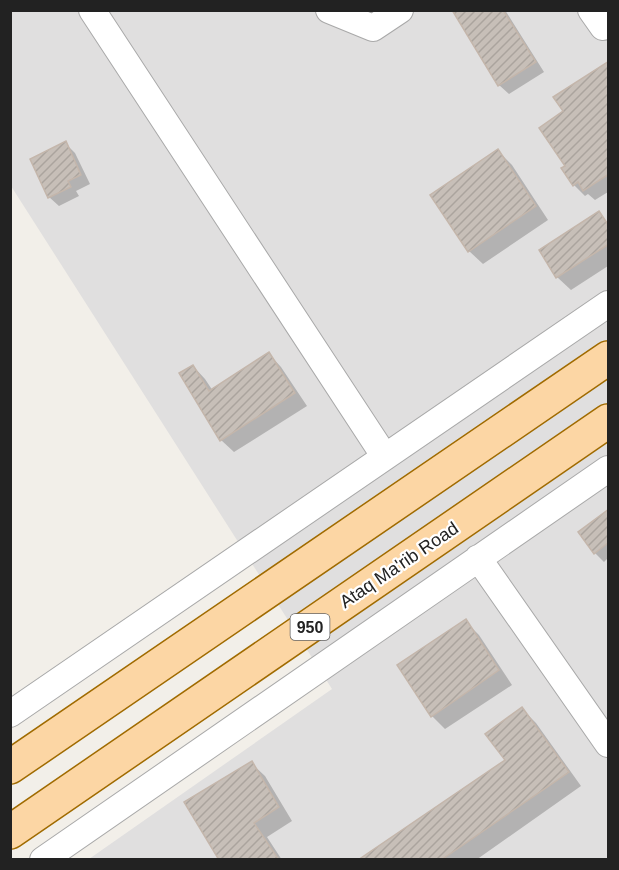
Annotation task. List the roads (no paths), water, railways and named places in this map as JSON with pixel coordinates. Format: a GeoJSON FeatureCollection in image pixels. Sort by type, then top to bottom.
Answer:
{"type":"FeatureCollection","features":[{"type":"Feature","properties":{"kind":"main road"},"geometry":{"type":"LineString","coordinates":[[10,767],[609,358]]}},
{"type":"Feature","properties":{"kind":"main road","name":"Ataq Ma'rib Road"},"geometry":{"type":"LineString","coordinates":[[10,832],[609,421]]}},
{"type":"Feature","properties":{"kind":"street"},"geometry":{"type":"LineString","coordinates":[[92,10],[385,457]]}},
{"type":"Feature","properties":{"kind":"street"},"geometry":{"type":"LineString","coordinates":[[329,10],[372,28],[400,10]]}},
{"type":"Feature","properties":{"kind":"street"},"geometry":{"type":"LineString","coordinates":[[591,10],[603,27],[609,24]]}},
{"type":"Feature","properties":{"kind":"street"},"geometry":{"type":"LineString","coordinates":[[10,714],[609,304]]}},
{"type":"Feature","properties":{"kind":"street"},"geometry":{"type":"LineString","coordinates":[[43,860],[609,469]]}},
{"type":"Feature","properties":{"kind":"street"},"geometry":{"type":"LineString","coordinates":[[478,558],[609,744]]}}]}
